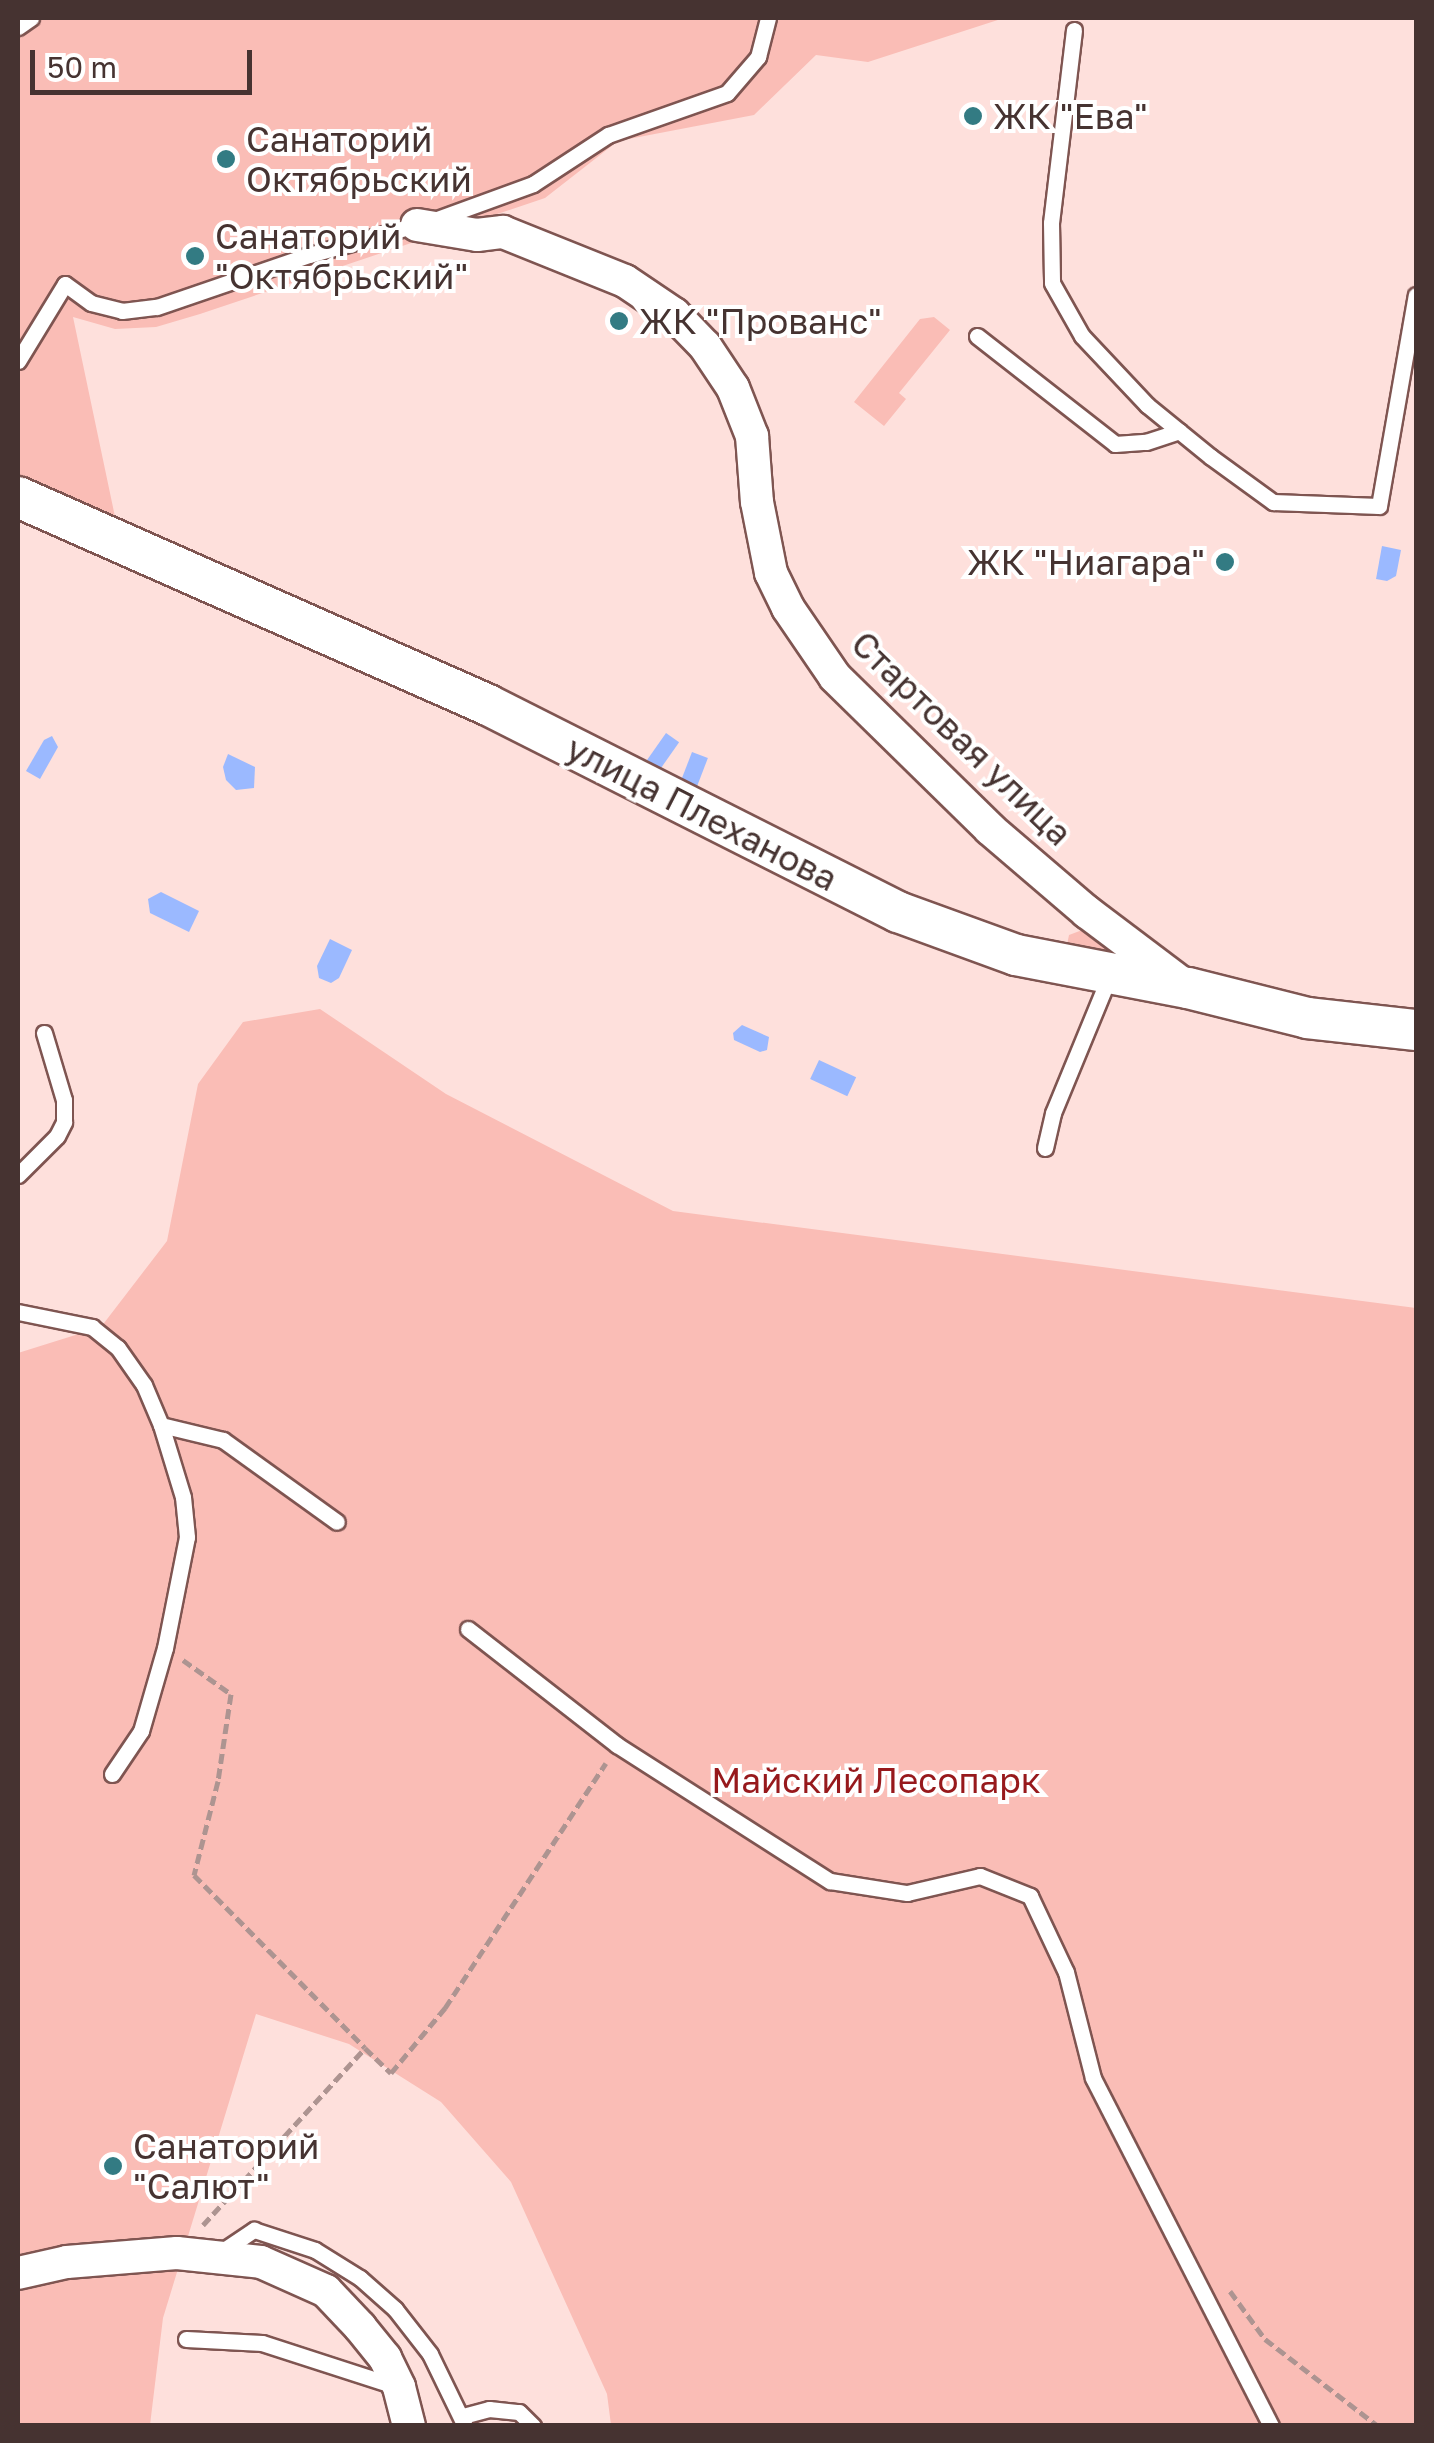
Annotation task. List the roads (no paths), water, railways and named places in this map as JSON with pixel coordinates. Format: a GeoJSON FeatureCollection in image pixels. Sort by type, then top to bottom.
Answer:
{"type":"FeatureCollection","features":[{"type":"Feature","properties":{"kind":"street","name":"Стартовая улица"},"geometry":{"type":"LineString","coordinates":[[418,225],[477,235],[503,232],[625,281],[674,314],[705,346],[734,388],[752,436],[757,502],[771,573],[788,608],[835,677],[990,829],[1087,912],[1188,988]]}},
{"type":"Feature","properties":{"kind":"street","name":"улица Плеханова"},"geometry":{"type":"LineString","coordinates":[[18,497],[488,706],[898,912],[1016,954],[1188,988],[1307,1018],[1416,1030]]}},
{"type":"Feature","properties":{"kind":"street"},"geometry":{"type":"LineString","coordinates":[[18,2274],[67,2262],[177,2253],[262,2262],[326,2292],[385,2358],[399,2387],[409,2426]]}},
{"type":"Feature","properties":{"kind":"lane"},"geometry":{"type":"LineString","coordinates":[[18,26],[31,18]]}},
{"type":"Feature","properties":{"kind":"lane"},"geometry":{"type":"LineString","coordinates":[[18,361],[65,284],[90,303],[122,311],[158,308],[309,255],[418,225],[534,184],[608,136],[726,92],[758,57],[768,18]]}},
{"type":"Feature","properties":{"kind":"lane"},"geometry":{"type":"LineString","coordinates":[[1074,30],[1051,223],[1052,283],[1082,336],[1147,405],[1179,431],[1273,502],[1379,506],[1416,295]]}},
{"type":"Feature","properties":{"kind":"lane"},"geometry":{"type":"LineString","coordinates":[[977,336],[1115,444],[1146,442],[1179,431]]}},
{"type":"Feature","properties":{"kind":"lane"},"geometry":{"type":"LineString","coordinates":[[1045,1148],[1052,1112],[1111,973]]}},
{"type":"Feature","properties":{"kind":"lane"},"geometry":{"type":"LineString","coordinates":[[18,1175],[57,1136],[64,1122],[64,1100],[44,1033]]}},
{"type":"Feature","properties":{"kind":"lane"},"geometry":{"type":"LineString","coordinates":[[18,1312],[92,1327],[118,1348],[144,1385],[184,1498],[187,1537],[165,1648],[141,1731],[112,1774]]}},
{"type":"Feature","properties":{"kind":"lane"},"geometry":{"type":"LineString","coordinates":[[160,1425],[223,1440],[336,1522]]}},
{"type":"Feature","properties":{"kind":"lane"},"geometry":{"type":"LineString","coordinates":[[468,1628],[617,1745],[830,1881],[907,1893],[980,1876],[1030,1896],[1066,1972],[1092,2078],[1271,2426]]}},
{"type":"Feature","properties":{"kind":"lane"},"geometry":{"type":"LineString","coordinates":[[213,2257],[254,2230],[315,2250],[360,2278],[394,2309],[430,2354],[464,2421],[489,2409],[519,2412],[533,2426]]}},
{"type":"Feature","properties":{"kind":"lane"},"geometry":{"type":"LineString","coordinates":[[186,2339],[262,2343],[399,2387]]}},
{"type":"Feature","properties":{"kind":"water"},"geometry":{"type":"Polygon","coordinates":[[[1382,546],[1401,550],[1396,576],[1387,581],[1376,579],[1382,546]]]}},
{"type":"Feature","properties":{"kind":"water"},"geometry":{"type":"Polygon","coordinates":[[[666,733],[679,742],[660,769],[647,760],[666,733]]]}},
{"type":"Feature","properties":{"kind":"water"},"geometry":{"type":"Polygon","coordinates":[[[52,736],[58,747],[40,779],[26,771],[44,740],[52,736]]]}},
{"type":"Feature","properties":{"kind":"water"},"geometry":{"type":"Polygon","coordinates":[[[692,752],[708,758],[696,788],[681,782],[692,752]]]}},
{"type":"Feature","properties":{"kind":"water"},"geometry":{"type":"Polygon","coordinates":[[[228,754],[255,767],[254,788],[236,790],[226,780],[223,767],[228,754]]]}},
{"type":"Feature","properties":{"kind":"water"},"geometry":{"type":"Polygon","coordinates":[[[161,892],[199,911],[189,932],[150,913],[148,899],[161,892]]]}},
{"type":"Feature","properties":{"kind":"water"},"geometry":{"type":"Polygon","coordinates":[[[330,939],[352,950],[339,978],[331,983],[319,978],[317,966],[330,939]]]}},
{"type":"Feature","properties":{"kind":"water"},"geometry":{"type":"Polygon","coordinates":[[[742,1025],[769,1037],[767,1050],[760,1052],[734,1040],[733,1033],[742,1025]]]}},
{"type":"Feature","properties":{"kind":"water"},"geometry":{"type":"Polygon","coordinates":[[[819,1060],[856,1077],[847,1096],[810,1079],[819,1060]]]}},
{"type":"Feature","properties":{"kind":"place","name":"ЖК \"Ева\""},"geometry":{"type":"Point","coordinates":[973,116]}},
{"type":"Feature","properties":{"kind":"place","name":"Санаторий Октябрьский"},"geometry":{"type":"Point","coordinates":[226,159]}},
{"type":"Feature","properties":{"kind":"place","name":"Санаторий \"Октябрьский\""},"geometry":{"type":"Point","coordinates":[195,256]}},
{"type":"Feature","properties":{"kind":"place","name":"ЖК \"Прованс\""},"geometry":{"type":"Point","coordinates":[619,321]}},
{"type":"Feature","properties":{"kind":"place","name":"ЖК \"Ниагара\""},"geometry":{"type":"Point","coordinates":[1225,562]}},
{"type":"Feature","properties":{"kind":"place","name":"Санаторий \"Салют\""},"geometry":{"type":"Point","coordinates":[113,2166]}},
{"type":"Feature","properties":{"kind":"park label","name":"Майский Лесопарк"},"geometry":{"type":"Point","coordinates":[876,1780]}}]}
